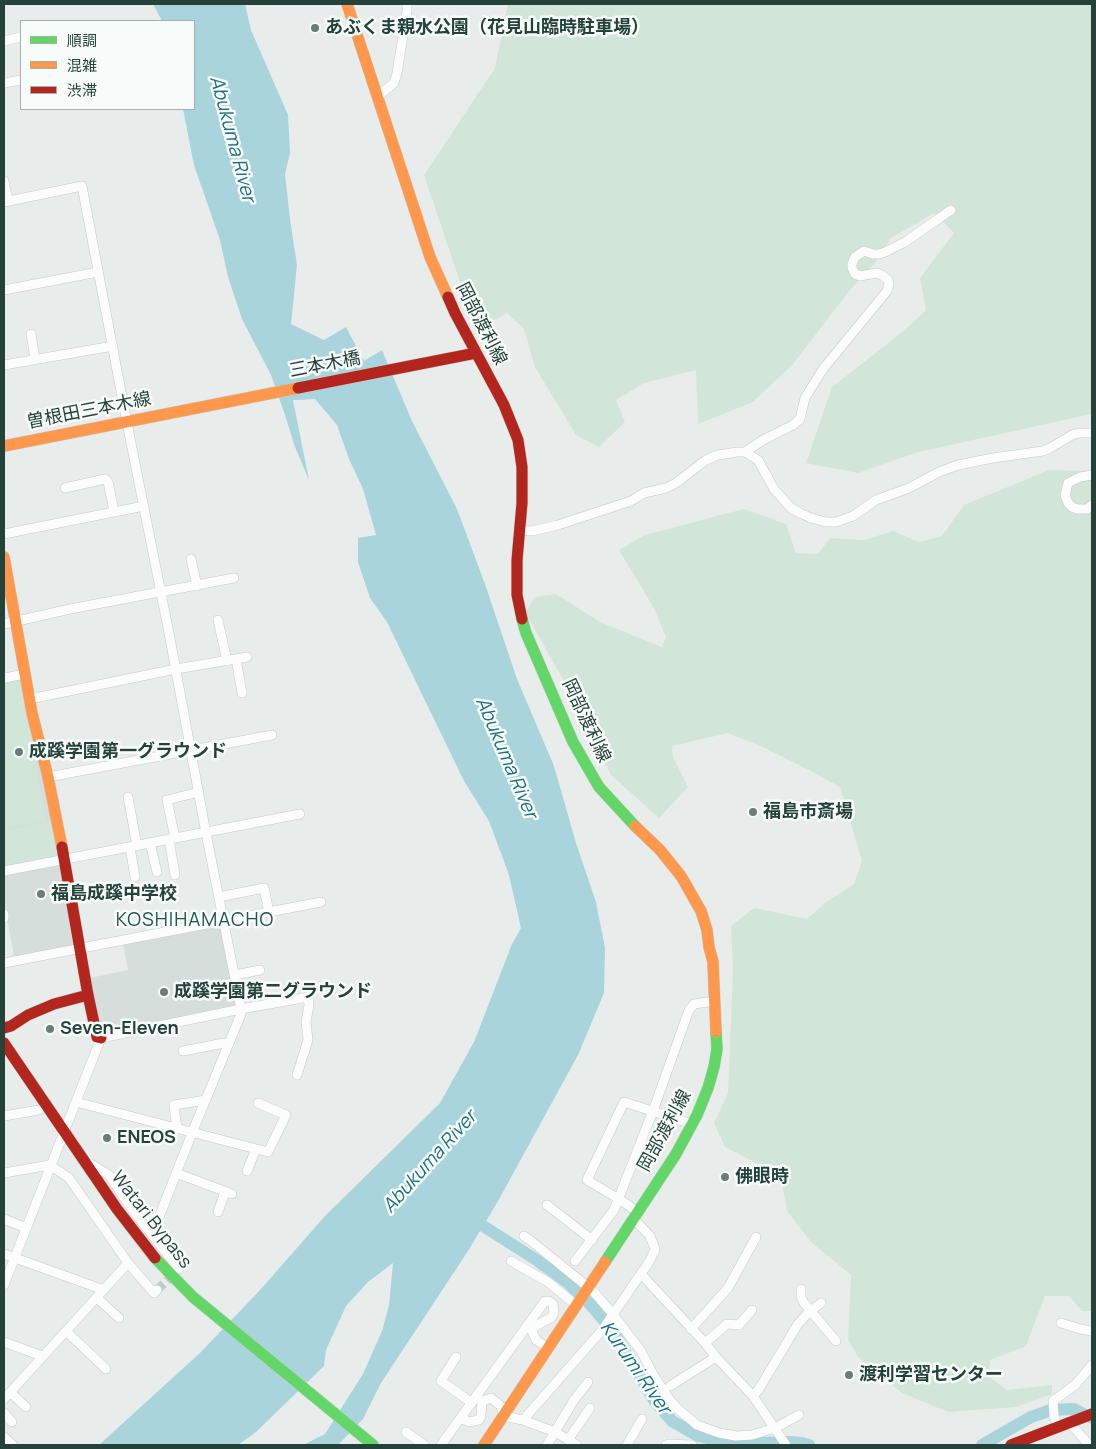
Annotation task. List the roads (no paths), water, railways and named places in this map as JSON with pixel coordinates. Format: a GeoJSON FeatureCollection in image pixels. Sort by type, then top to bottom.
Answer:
{"type":"FeatureCollection","features":[{"type":"Feature","properties":{"kind":"main road","name":"岡部渡利線"},"geometry":{"type":"LineString","coordinates":[[347,4],[430,257],[444,290],[504,405],[518,440],[522,467],[522,503],[517,560],[517,595],[526,633],[573,742],[589,771],[599,786],[635,826],[660,850],[681,876],[701,911],[713,962],[717,1049],[708,1088],[697,1115],[676,1154],[484,1445]]}},
{"type":"Feature","properties":{"kind":"main road","name":"三本木橋"},"geometry":{"type":"LineString","coordinates":[[181,411],[476,353]]}},
{"type":"Feature","properties":{"kind":"main road","name":"曽根田三本木線"},"geometry":{"type":"LineString","coordinates":[[4,446],[181,411]]}},
{"type":"Feature","properties":{"kind":"main road"},"geometry":{"type":"LineString","coordinates":[[4,556],[10,623],[25,674],[48,777],[88,995],[97,1037],[101,1038]]}},
{"type":"Feature","properties":{"kind":"main road"},"geometry":{"type":"LineString","coordinates":[[4,1036],[7,1027],[28,1015],[54,1004],[88,995]]}},
{"type":"Feature","properties":{"kind":"main road","name":"Watari Bypass"},"geometry":{"type":"LineString","coordinates":[[4,1043],[106,1210],[135,1248],[171,1288],[191,1300],[373,1445]]}},
{"type":"Feature","properties":{"kind":"main road","name":"Watari Bypass"},"geometry":{"type":"LineString","coordinates":[[4,1061],[38,1110],[84,1160],[144,1245],[191,1300],[358,1445]]}},
{"type":"Feature","properties":{"kind":"main road"},"geometry":{"type":"LineString","coordinates":[[1011,1445],[1056,1422],[1070,1423],[1088,1416]]}},
{"type":"Feature","properties":{"kind":"street"},"geometry":{"type":"LineString","coordinates":[[377,97],[394,84],[407,4]]}},
{"type":"Feature","properties":{"kind":"street"},"geometry":{"type":"LineString","coordinates":[[4,41],[20,37]]}},
{"type":"Feature","properties":{"kind":"street"},"geometry":{"type":"LineString","coordinates":[[4,84],[20,80]]}},
{"type":"Feature","properties":{"kind":"street"},"geometry":{"type":"LineString","coordinates":[[4,181],[6,201],[82,186],[126,423],[161,592],[241,1009],[241,1014],[152,1235]]}},
{"type":"Feature","properties":{"kind":"street"},"geometry":{"type":"LineString","coordinates":[[520,530],[532,531],[558,525],[631,501],[644,493],[669,486],[682,479],[710,458],[718,455],[745,452],[762,440],[800,420],[805,398],[823,368],[887,291],[888,280],[882,274],[860,276],[855,274],[852,264],[855,257],[864,251],[873,254],[885,252],[906,242],[950,210]]}},
{"type":"Feature","properties":{"kind":"street"},"geometry":{"type":"LineString","coordinates":[[4,290],[98,272]]}},
{"type":"Feature","properties":{"kind":"street"},"geometry":{"type":"LineString","coordinates":[[31,334],[35,359]]}},
{"type":"Feature","properties":{"kind":"street"},"geometry":{"type":"LineString","coordinates":[[4,365],[113,346]]}},
{"type":"Feature","properties":{"kind":"street"},"geometry":{"type":"LineString","coordinates":[[745,452],[758,460],[774,489],[791,508],[811,518],[833,522],[853,516],[876,500],[909,488],[939,472],[958,465],[1002,456],[1043,451],[1072,435],[1092,433]]}},
{"type":"Feature","properties":{"kind":"street"},"geometry":{"type":"LineString","coordinates":[[1092,475],[1080,477],[1068,483],[1065,495],[1068,503],[1077,509],[1087,509],[1092,505]]}},
{"type":"Feature","properties":{"kind":"street"},"geometry":{"type":"LineString","coordinates":[[65,488],[104,479],[108,482],[114,511]]}},
{"type":"Feature","properties":{"kind":"street"},"geometry":{"type":"LineString","coordinates":[[4,534],[144,506]]}},
{"type":"Feature","properties":{"kind":"street"},"geometry":{"type":"LineString","coordinates":[[191,559],[196,586]]}},
{"type":"Feature","properties":{"kind":"street"},"geometry":{"type":"LineString","coordinates":[[10,623],[70,609],[234,578]]}},
{"type":"Feature","properties":{"kind":"street"},"geometry":{"type":"LineString","coordinates":[[218,620],[242,693]]}},
{"type":"Feature","properties":{"kind":"street"},"geometry":{"type":"LineString","coordinates":[[30,699],[176,669],[247,657]]}},
{"type":"Feature","properties":{"kind":"street"},"geometry":{"type":"LineString","coordinates":[[4,678],[25,674]]}},
{"type":"Feature","properties":{"kind":"street"},"geometry":{"type":"LineString","coordinates":[[48,777],[272,735]]}},
{"type":"Feature","properties":{"kind":"street"},"geometry":{"type":"LineString","coordinates":[[175,875],[167,800],[199,792]]}},
{"type":"Feature","properties":{"kind":"street"},"geometry":{"type":"LineString","coordinates":[[128,797],[135,877]]}},
{"type":"Feature","properties":{"kind":"street"},"geometry":{"type":"LineString","coordinates":[[4,871],[300,814]]}},
{"type":"Feature","properties":{"kind":"street"},"geometry":{"type":"LineString","coordinates":[[150,843],[157,872]]}},
{"type":"Feature","properties":{"kind":"street"},"geometry":{"type":"LineString","coordinates":[[219,897],[264,888],[269,912]]}},
{"type":"Feature","properties":{"kind":"street"},"geometry":{"type":"LineString","coordinates":[[4,963],[321,902]]}},
{"type":"Feature","properties":{"kind":"street"},"geometry":{"type":"LineString","coordinates":[[235,975],[260,970]]}},
{"type":"Feature","properties":{"kind":"street"},"geometry":{"type":"LineString","coordinates":[[4,1285],[101,1038],[308,997],[309,1005],[306,1022],[308,1040],[297,1075]]}},
{"type":"Feature","properties":{"kind":"street"},"geometry":{"type":"LineString","coordinates":[[576,1262],[620,1199],[689,1010],[694,1004],[715,1001]]}},
{"type":"Feature","properties":{"kind":"street"},"geometry":{"type":"LineString","coordinates":[[183,1051],[224,1043],[229,1044]]}},
{"type":"Feature","properties":{"kind":"street"},"geometry":{"type":"LineString","coordinates":[[177,1129],[174,1105],[206,1100]]}},
{"type":"Feature","properties":{"kind":"street"},"geometry":{"type":"LineString","coordinates":[[76,1102],[268,1152],[286,1116],[258,1103]]}},
{"type":"Feature","properties":{"kind":"street"},"geometry":{"type":"LineString","coordinates":[[523,1420],[602,1329],[641,1274],[655,1250],[650,1236],[636,1215],[620,1199],[587,1180],[624,1102],[692,1124]]}},
{"type":"Feature","properties":{"kind":"street"},"geometry":{"type":"LineString","coordinates":[[4,1116],[38,1110]]}},
{"type":"Feature","properties":{"kind":"street"},"geometry":{"type":"LineString","coordinates":[[246,1171],[256,1149]]}},
{"type":"Feature","properties":{"kind":"street"},"geometry":{"type":"LineString","coordinates":[[84,1160],[109,1175],[134,1212],[179,1269]]}},
{"type":"Feature","properties":{"kind":"street"},"geometry":{"type":"LineString","coordinates":[[4,1173],[50,1165],[68,1178],[128,1263],[154,1294],[157,1290]]}},
{"type":"Feature","properties":{"kind":"street"},"geometry":{"type":"LineString","coordinates":[[176,1173],[229,1193],[218,1212]]}},
{"type":"Feature","properties":{"kind":"street"},"geometry":{"type":"LineString","coordinates":[[547,1205],[592,1240]]}},
{"type":"Feature","properties":{"kind":"street"},"geometry":{"type":"LineString","coordinates":[[4,1219],[26,1228]]}},
{"type":"Feature","properties":{"kind":"street"},"geometry":{"type":"LineString","coordinates":[[524,1236],[589,1288],[641,1351],[668,1399],[697,1424],[719,1433],[736,1436],[752,1435],[775,1428],[799,1415]]}},
{"type":"Feature","properties":{"kind":"street"},"geometry":{"type":"LineString","coordinates":[[691,1329],[728,1288],[756,1237]]}},
{"type":"Feature","properties":{"kind":"street"},"geometry":{"type":"LineString","coordinates":[[4,1254],[104,1290]]}},
{"type":"Feature","properties":{"kind":"street"},"geometry":{"type":"LineString","coordinates":[[511,1261],[548,1282],[577,1304]]}},
{"type":"Feature","properties":{"kind":"street"},"geometry":{"type":"LineString","coordinates":[[26,1407],[7,1395],[128,1263]]}},
{"type":"Feature","properties":{"kind":"street"},"geometry":{"type":"LineString","coordinates":[[641,1274],[753,1396],[786,1445]]}},
{"type":"Feature","properties":{"kind":"street"},"geometry":{"type":"LineString","coordinates":[[800,1289],[801,1297],[836,1341]]}},
{"type":"Feature","properties":{"kind":"street"},"geometry":{"type":"LineString","coordinates":[[97,1298],[119,1318]]}},
{"type":"Feature","properties":{"kind":"street"},"geometry":{"type":"LineString","coordinates":[[441,1445],[545,1301],[553,1304],[554,1313],[552,1317],[534,1327],[532,1331],[536,1340],[548,1348]]}},
{"type":"Feature","properties":{"kind":"street"},"geometry":{"type":"LineString","coordinates":[[753,1396],[798,1324],[821,1303]]}},
{"type":"Feature","properties":{"kind":"street"},"geometry":{"type":"LineString","coordinates":[[705,1343],[727,1324],[739,1325],[752,1310]]}},
{"type":"Feature","properties":{"kind":"street"},"geometry":{"type":"LineString","coordinates":[[1061,1323],[1080,1330],[1092,1331]]}},
{"type":"Feature","properties":{"kind":"street"},"geometry":{"type":"LineString","coordinates":[[66,1331],[106,1369]]}},
{"type":"Feature","properties":{"kind":"street"},"geometry":{"type":"LineString","coordinates":[[4,1342],[42,1356]]}},
{"type":"Feature","properties":{"kind":"street"},"geometry":{"type":"LineString","coordinates":[[456,1357],[441,1381],[472,1403]]}},
{"type":"Feature","properties":{"kind":"street"},"geometry":{"type":"LineString","coordinates":[[670,1386],[716,1357]]}},
{"type":"Feature","properties":{"kind":"street"},"geometry":{"type":"LineString","coordinates":[[1056,1422],[1053,1401],[1074,1385],[1092,1365]]}},
{"type":"Feature","properties":{"kind":"street"},"geometry":{"type":"LineString","coordinates":[[547,1445],[574,1400],[588,1382]]}},
{"type":"Feature","properties":{"kind":"street"},"geometry":{"type":"LineString","coordinates":[[461,1418],[469,1422],[479,1420],[482,1402],[491,1398],[501,1406],[503,1416],[523,1420],[555,1432],[577,1445]]}},
{"type":"Feature","properties":{"kind":"street"},"geometry":{"type":"LineString","coordinates":[[568,1440],[590,1408]]}},
{"type":"Feature","properties":{"kind":"street"},"geometry":{"type":"LineString","coordinates":[[4,1413],[12,1422]]}},
{"type":"Feature","properties":{"kind":"street"},"geometry":{"type":"LineString","coordinates":[[627,1445],[642,1419]]}},
{"type":"Feature","properties":{"kind":"street"},"geometry":{"type":"LineString","coordinates":[[1070,1423],[1089,1445]]}},
{"type":"Feature","properties":{"kind":"street"},"geometry":{"type":"LineString","coordinates":[[406,1432],[424,1445]]}},
{"type":"Feature","properties":{"kind":"street"},"geometry":{"type":"LineString","coordinates":[[4,1437],[13,1445]]}},
{"type":"Feature","properties":{"kind":"street"},"geometry":{"type":"LineString","coordinates":[[666,1445],[692,1445]]}},
{"type":"Feature","properties":{"kind":"water","name":"Abukuma River"},"geometry":{"type":"Polygon","coordinates":[[[153,4],[245,4],[251,30],[288,115],[290,153],[285,174],[297,265],[291,324],[324,340],[346,327],[364,361],[382,350],[412,421],[457,509],[517,679],[554,766],[576,843],[596,902],[605,948],[604,993],[578,1055],[497,1203],[468,1251],[381,1383],[363,1419],[338,1445],[303,1445],[325,1434],[363,1374],[382,1331],[389,1305],[393,1263],[368,1282],[346,1306],[326,1350],[324,1366],[256,1432],[238,1445],[99,1445],[201,1352],[261,1289],[325,1216],[440,1103],[474,1042],[512,944],[521,928],[509,875],[489,821],[464,781],[387,622],[370,598],[358,562],[358,538],[376,535],[363,489],[349,459],[337,425],[315,399],[293,400],[309,480],[295,447],[271,375],[242,319],[228,277],[220,240],[194,165],[183,110],[195,110],[195,20],[161,20],[153,4]]]}},
{"type":"Feature","properties":{"kind":"waterway","name":"Kurumi River"},"geometry":{"type":"LineString","coordinates":[[468,1220],[480,1224],[535,1259],[568,1283],[590,1304],[613,1331],[654,1400],[672,1421],[698,1436],[720,1441],[789,1442],[809,1445]]}},
{"type":"Feature","properties":{"kind":"waterway","name":"Kurumi River"},"geometry":{"type":"LineString","coordinates":[[982,1445],[1031,1417],[1051,1410],[1074,1409],[1092,1418]]}},
{"type":"Feature","properties":{"kind":"tunnel"},"geometry":{"type":"LineString","coordinates":[[157,1290],[174,1274]]}},
{"type":"Feature","properties":{"kind":"place","name":"あぶくま親水公園（花見山臨時駐車場）"},"geometry":{"type":"Point","coordinates":[315,28]}},
{"type":"Feature","properties":{"kind":"place","name":"成蹊学園第一グラウンド"},"geometry":{"type":"Point","coordinates":[19,752]}},
{"type":"Feature","properties":{"kind":"place","name":"福島市斎場"},"geometry":{"type":"Point","coordinates":[753,812]}},
{"type":"Feature","properties":{"kind":"place","name":"福島成蹊中学校"},"geometry":{"type":"Point","coordinates":[41,894]}},
{"type":"Feature","properties":{"kind":"place","name":"成蹊学園第二グラウンド"},"geometry":{"type":"Point","coordinates":[164,992]}},
{"type":"Feature","properties":{"kind":"place","name":"Seven-Eleven"},"geometry":{"type":"Point","coordinates":[50,1029]}},
{"type":"Feature","properties":{"kind":"place","name":"ENEOS"},"geometry":{"type":"Point","coordinates":[107,1138]}},
{"type":"Feature","properties":{"kind":"place","name":"佛眼時"},"geometry":{"type":"Point","coordinates":[725,1177]}},
{"type":"Feature","properties":{"kind":"place","name":"渡利学習センター"},"geometry":{"type":"Point","coordinates":[849,1375]}},
{"type":"Feature","properties":{"kind":"district","name":"KOSHIHAMACHO"},"geometry":{"type":"Point","coordinates":[195,921]}}]}
